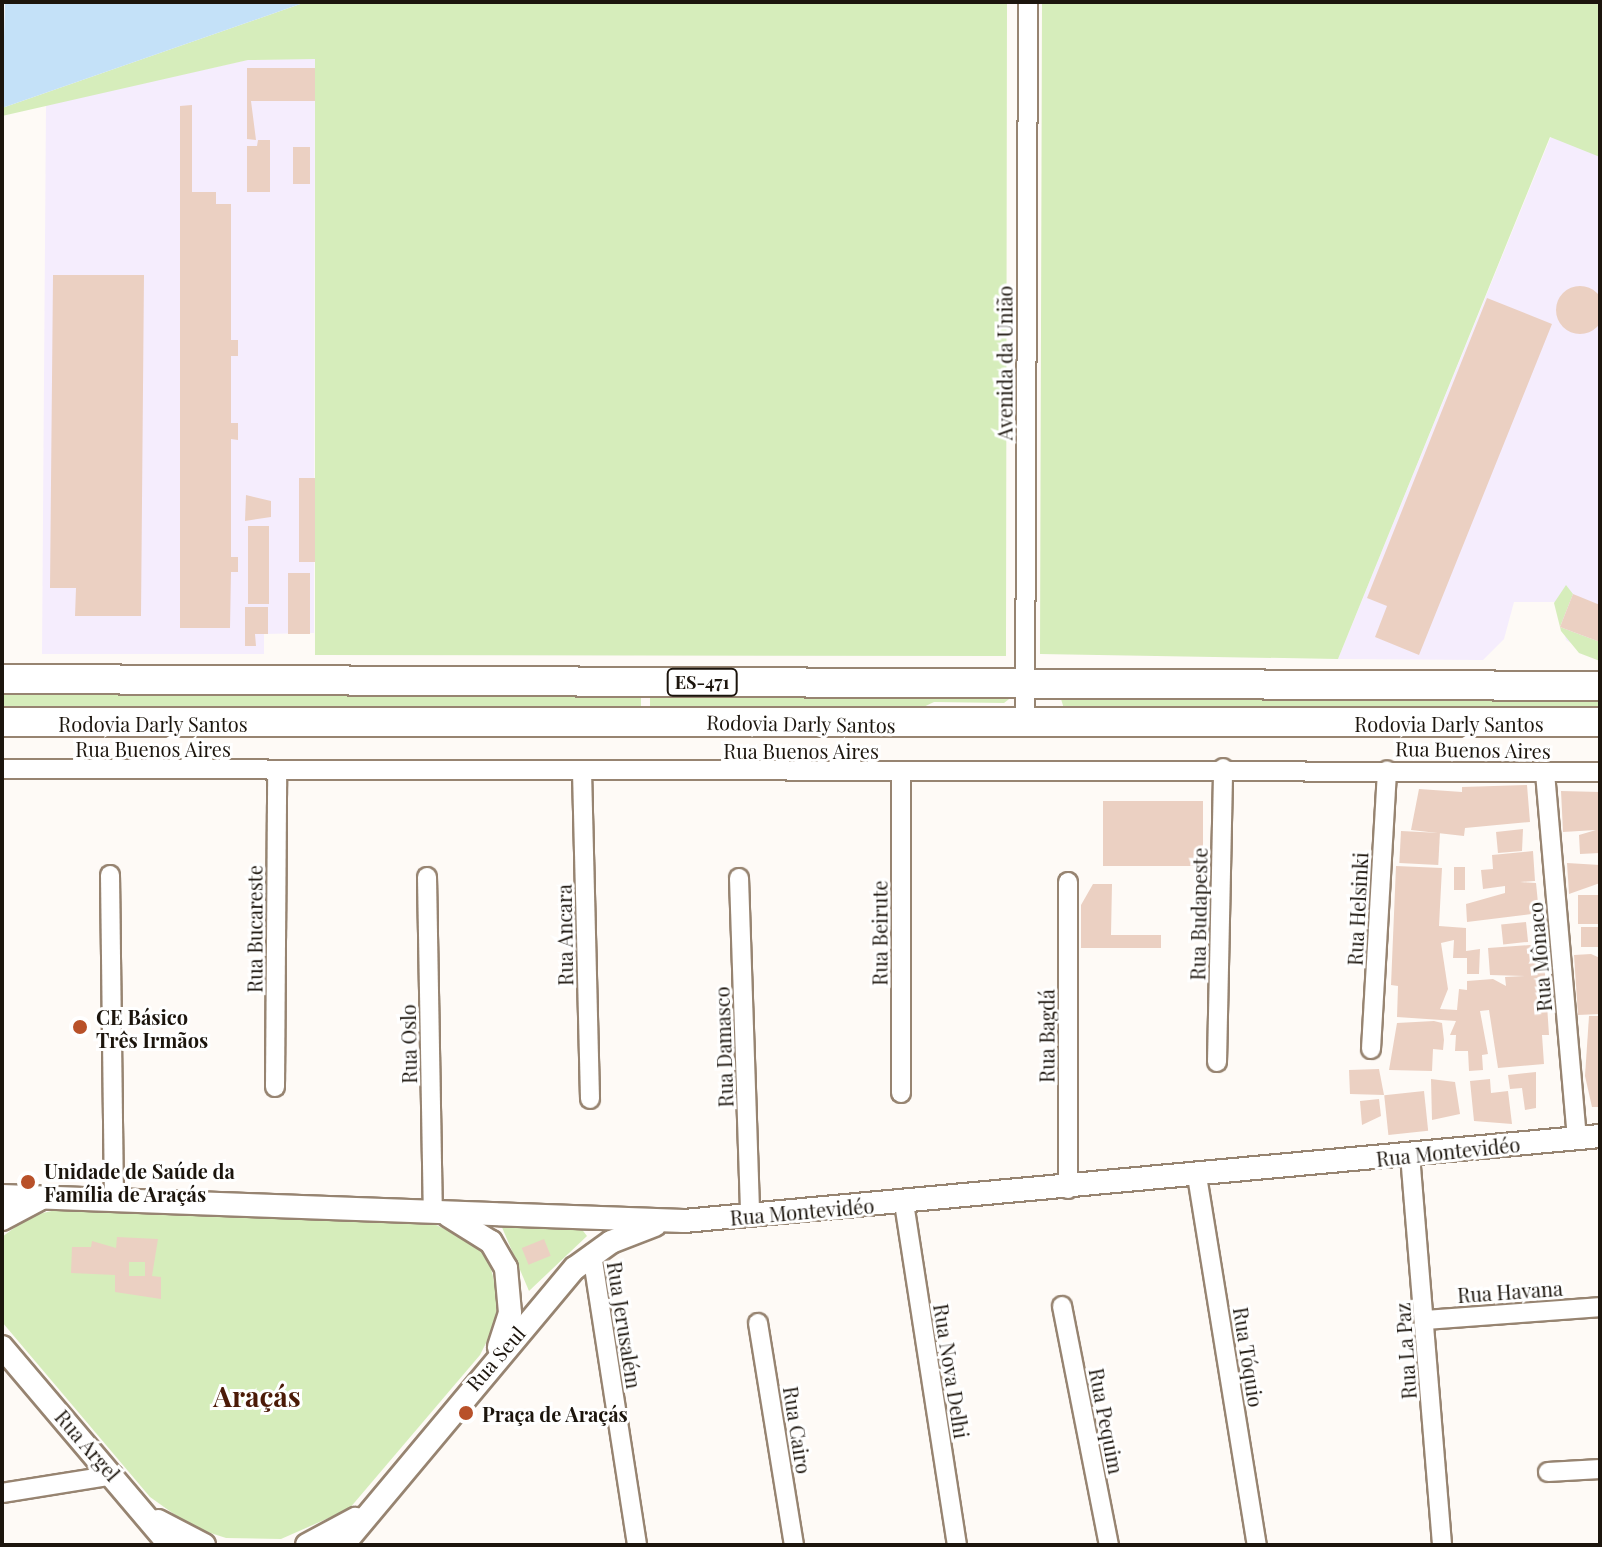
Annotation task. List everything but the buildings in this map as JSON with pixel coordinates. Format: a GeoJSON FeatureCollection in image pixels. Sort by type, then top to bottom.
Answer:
{"type":"FeatureCollection","features":[{"type":"Feature","properties":{"kind":"main road","name":"Rodovia Darly Santos"},"geometry":{"type":"LineString","coordinates":[[2,679],[1600,686]]}},
{"type":"Feature","properties":{"kind":"main road","name":"Rodovia Darly Santos"},"geometry":{"type":"LineString","coordinates":[[2,722],[1600,722]]}},
{"type":"Feature","properties":{"kind":"street","name":"Avenida da União"},"geometry":{"type":"LineString","coordinates":[[1025,724],[1028,2]]}},
{"type":"Feature","properties":{"kind":"street","name":"Rua Buenos Aires"},"geometry":{"type":"LineString","coordinates":[[2,769],[901,772],[1223,768],[1600,772]]}},
{"type":"Feature","properties":{"kind":"street","name":"Rua Budapeste"},"geometry":{"type":"LineString","coordinates":[[1217,1062],[1223,768]]}},
{"type":"Feature","properties":{"kind":"street","name":"Rua Bucareste"},"geometry":{"type":"LineString","coordinates":[[275,1087],[277,770]]}},
{"type":"Feature","properties":{"kind":"street","name":"Rua Helsinki"},"geometry":{"type":"LineString","coordinates":[[1371,1049],[1387,770]]}},
{"type":"Feature","properties":{"kind":"street","name":"Rua Ancara"},"geometry":{"type":"LineString","coordinates":[[582,771],[590,1099]]}},
{"type":"Feature","properties":{"kind":"street","name":"Rua Beirute"},"geometry":{"type":"LineString","coordinates":[[901,772],[901,1093]]}},
{"type":"Feature","properties":{"kind":"street","name":"Rua Mônaco"},"geometry":{"type":"LineString","coordinates":[[1545,773],[1577,1138]]}},
{"type":"Feature","properties":{"kind":"street"},"geometry":{"type":"LineString","coordinates":[[110,875],[114,1200]]}},
{"type":"Feature","properties":{"kind":"street","name":"Rua Oslo"},"geometry":{"type":"LineString","coordinates":[[427,877],[433,1211]]}},
{"type":"Feature","properties":{"kind":"street","name":"Rua Damasco"},"geometry":{"type":"LineString","coordinates":[[739,878],[750,1215]]}},
{"type":"Feature","properties":{"kind":"street","name":"Rua Bagdá"},"geometry":{"type":"LineString","coordinates":[[1068,882],[1068,1189]]}},
{"type":"Feature","properties":{"kind":"street","name":"Rua Montevidéo"},"geometry":{"type":"LineString","coordinates":[[2,1196],[684,1221],[1068,1189],[1600,1136]]}},
{"type":"Feature","properties":{"kind":"street","name":"Rua La Paz"},"geometry":{"type":"LineString","coordinates":[[1410,1155],[1442,1545]]}},
{"type":"Feature","properties":{"kind":"street","name":"Rua Tóquio"},"geometry":{"type":"LineString","coordinates":[[1197,1176],[1257,1545]]}},
{"type":"Feature","properties":{"kind":"street"},"geometry":{"type":"LineString","coordinates":[[2,1219],[55,1198]]}},
{"type":"Feature","properties":{"kind":"street","name":"Rua Nova Delhi"},"geometry":{"type":"LineString","coordinates":[[904,1203],[957,1545]]}},
{"type":"Feature","properties":{"kind":"street"},"geometry":{"type":"LineString","coordinates":[[433,1211],[480,1233],[506,1268],[510,1313],[491,1362]]}},
{"type":"Feature","properties":{"kind":"street","name":"Rua Seul"},"geometry":{"type":"LineString","coordinates":[[343,1545],[491,1362],[592,1254],[628,1234],[684,1221]]}},
{"type":"Feature","properties":{"kind":"street","name":"Rua Jerusalém"},"geometry":{"type":"LineString","coordinates":[[592,1254],[637,1545]]}},
{"type":"Feature","properties":{"kind":"street","name":"Rua Pequim"},"geometry":{"type":"LineString","coordinates":[[1062,1306],[1109,1545]]}},
{"type":"Feature","properties":{"kind":"street","name":"Rua Havana"},"geometry":{"type":"LineString","coordinates":[[1424,1320],[1600,1307]]}},
{"type":"Feature","properties":{"kind":"street","name":"Rua Cairo"},"geometry":{"type":"LineString","coordinates":[[758,1323],[794,1545]]}},
{"type":"Feature","properties":{"kind":"street","name":"Rua Argel"},"geometry":{"type":"LineString","coordinates":[[5,1350],[121,1483],[170,1545]]}},
{"type":"Feature","properties":{"kind":"street"},"geometry":{"type":"LineString","coordinates":[[1548,1472],[1600,1469]]}},
{"type":"Feature","properties":{"kind":"street"},"geometry":{"type":"LineString","coordinates":[[2,1493],[121,1483],[170,1530],[204,1545]]}},
{"type":"Feature","properties":{"kind":"street"},"geometry":{"type":"LineString","coordinates":[[307,1545],[357,1519],[385,1490]]}},
{"type":"Feature","properties":{"kind":"shaded area"},"geometry":{"type":"Polygon","coordinates":[[[1600,16],[1600,661],[1566,640],[1557,602],[1514,602],[1504,639],[1483,660],[1338,659],[1600,16]]]}},
{"type":"Feature","properties":{"kind":"shaded area"},"geometry":{"type":"Polygon","coordinates":[[[315,58],[314,633],[264,634],[264,654],[42,654],[46,105],[247,60],[315,58]]]}},
{"type":"Feature","properties":{"kind":"green space"},"geometry":{"type":"Polygon","coordinates":[[[306,2],[1007,2],[1006,656],[315,655],[315,59],[248,60],[2,116],[2,108],[306,2]]]}},
{"type":"Feature","properties":{"kind":"green space"},"geometry":{"type":"Polygon","coordinates":[[[1042,2],[1600,2],[1600,157],[1550,137],[1338,659],[1040,654],[1042,2]]]}},
{"type":"Feature","properties":{"kind":"green space"},"geometry":{"type":"Polygon","coordinates":[[[1566,585],[1573,594],[1560,627],[1554,603],[1566,585]]]}},
{"type":"Feature","properties":{"kind":"green space"},"geometry":{"type":"Polygon","coordinates":[[[1560,627],[1600,642],[1600,661],[1579,653],[1560,627]]]}},
{"type":"Feature","properties":{"kind":"green space"},"geometry":{"type":"Polygon","coordinates":[[[2,690],[641,690],[641,710],[2,710],[2,690]]]}},
{"type":"Feature","properties":{"kind":"green space"},"geometry":{"type":"Polygon","coordinates":[[[650,692],[1013,696],[1004,703],[934,702],[911,713],[650,712],[650,692]]]}},
{"type":"Feature","properties":{"kind":"green space"},"geometry":{"type":"Polygon","coordinates":[[[1061,699],[1600,699],[1600,715],[1065,712],[1061,699]]]}},
{"type":"Feature","properties":{"kind":"green space"},"geometry":{"type":"Polygon","coordinates":[[[56,1210],[436,1225],[473,1242],[489,1260],[498,1298],[494,1327],[480,1355],[349,1509],[281,1539],[226,1538],[192,1527],[150,1497],[2,1322],[2,1237],[30,1216],[56,1210]]]}},
{"type":"Feature","properties":{"kind":"green space"},"geometry":{"type":"Polygon","coordinates":[[[501,1225],[580,1227],[587,1236],[529,1291],[501,1225]]]}},
{"type":"Feature","properties":{"kind":"water"},"geometry":{"type":"Polygon","coordinates":[[[5,2],[306,2],[2,108],[5,2]]]}},
{"type":"Feature","properties":{"kind":"place","name":"CE Básico Três Irmãos"},"geometry":{"type":"Point","coordinates":[80,1027]}},
{"type":"Feature","properties":{"kind":"place","name":"Unidade de Saúde da Família de Araçás"},"geometry":{"type":"Point","coordinates":[28,1182]}},
{"type":"Feature","properties":{"kind":"place","name":"Praça de Araçás"},"geometry":{"type":"Point","coordinates":[466,1413]}},
{"type":"Feature","properties":{"kind":"district","name":"Araçás"},"geometry":{"type":"Point","coordinates":[257,1396]}}]}
